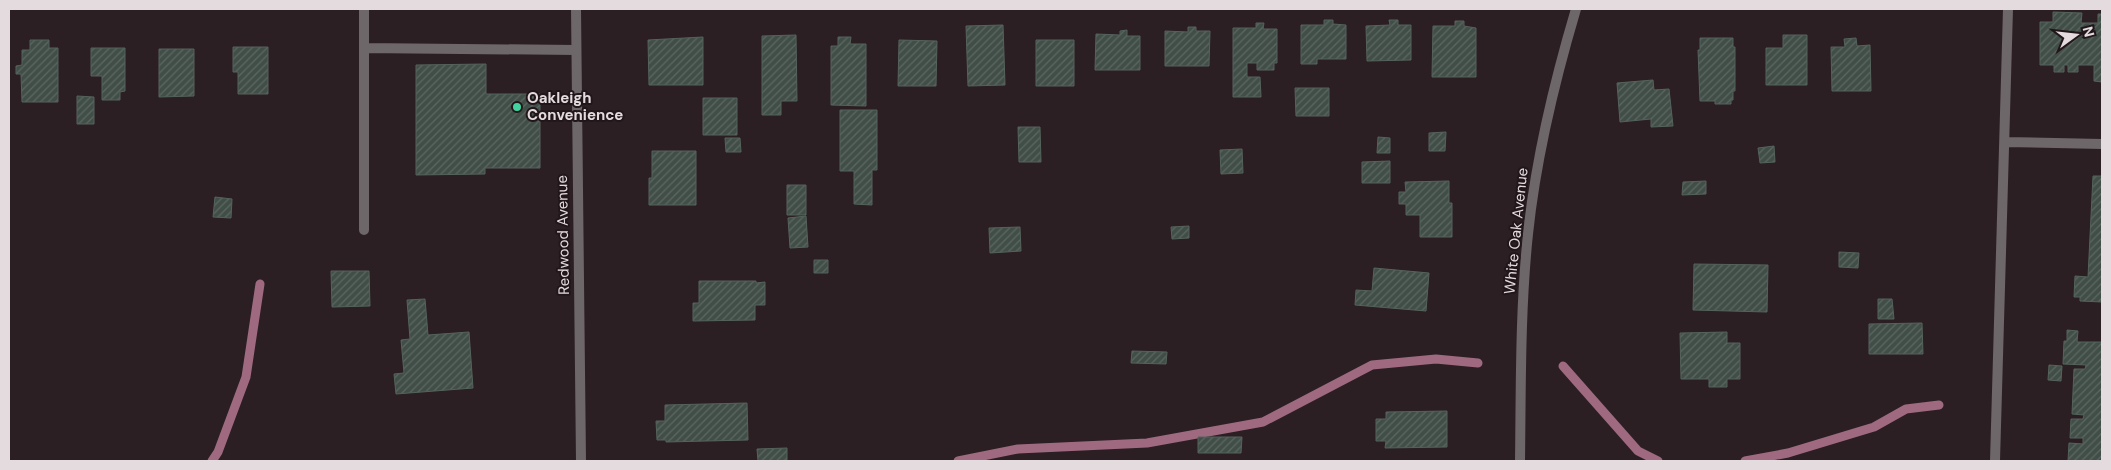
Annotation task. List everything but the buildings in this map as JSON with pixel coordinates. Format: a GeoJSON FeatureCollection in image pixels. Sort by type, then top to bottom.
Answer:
{"type":"FeatureCollection","features":[{"type":"Feature","properties":{"kind":"street"},"geometry":{"type":"LineString","coordinates":[[364,9],[364,230]]}},
{"type":"Feature","properties":{"kind":"street","name":"Redwood Avenue"},"geometry":{"type":"LineString","coordinates":[[576,9],[581,461]]}},
{"type":"Feature","properties":{"kind":"street","name":"White Oak Avenue"},"geometry":{"type":"LineString","coordinates":[[1520,461],[1522,340],[1528,234],[1546,119],[1576,9]]}},
{"type":"Feature","properties":{"kind":"street"},"geometry":{"type":"LineString","coordinates":[[1995,461],[2008,9]]}},
{"type":"Feature","properties":{"kind":"street"},"geometry":{"type":"LineString","coordinates":[[364,48],[576,50]]}},
{"type":"Feature","properties":{"kind":"street"},"geometry":{"type":"LineString","coordinates":[[2005,142],[2102,144]]}},
{"type":"Feature","properties":{"kind":"waterway"},"geometry":{"type":"LineString","coordinates":[[212,461],[218,452],[246,377],[260,284]]}},
{"type":"Feature","properties":{"kind":"waterway"},"geometry":{"type":"LineString","coordinates":[[958,461],[1018,449],[1147,443],[1263,422],[1372,365],[1436,359],[1478,363]]}},
{"type":"Feature","properties":{"kind":"waterway"},"geometry":{"type":"LineString","coordinates":[[1563,366],[1638,451],[1658,461]]}},
{"type":"Feature","properties":{"kind":"waterway"},"geometry":{"type":"LineString","coordinates":[[1745,461],[1788,453],[1874,427],[1906,409],[1939,405]]}},
{"type":"Feature","properties":{"kind":"place","name":"Oakleigh Convenience"},"geometry":{"type":"Point","coordinates":[517,107]}}]}
